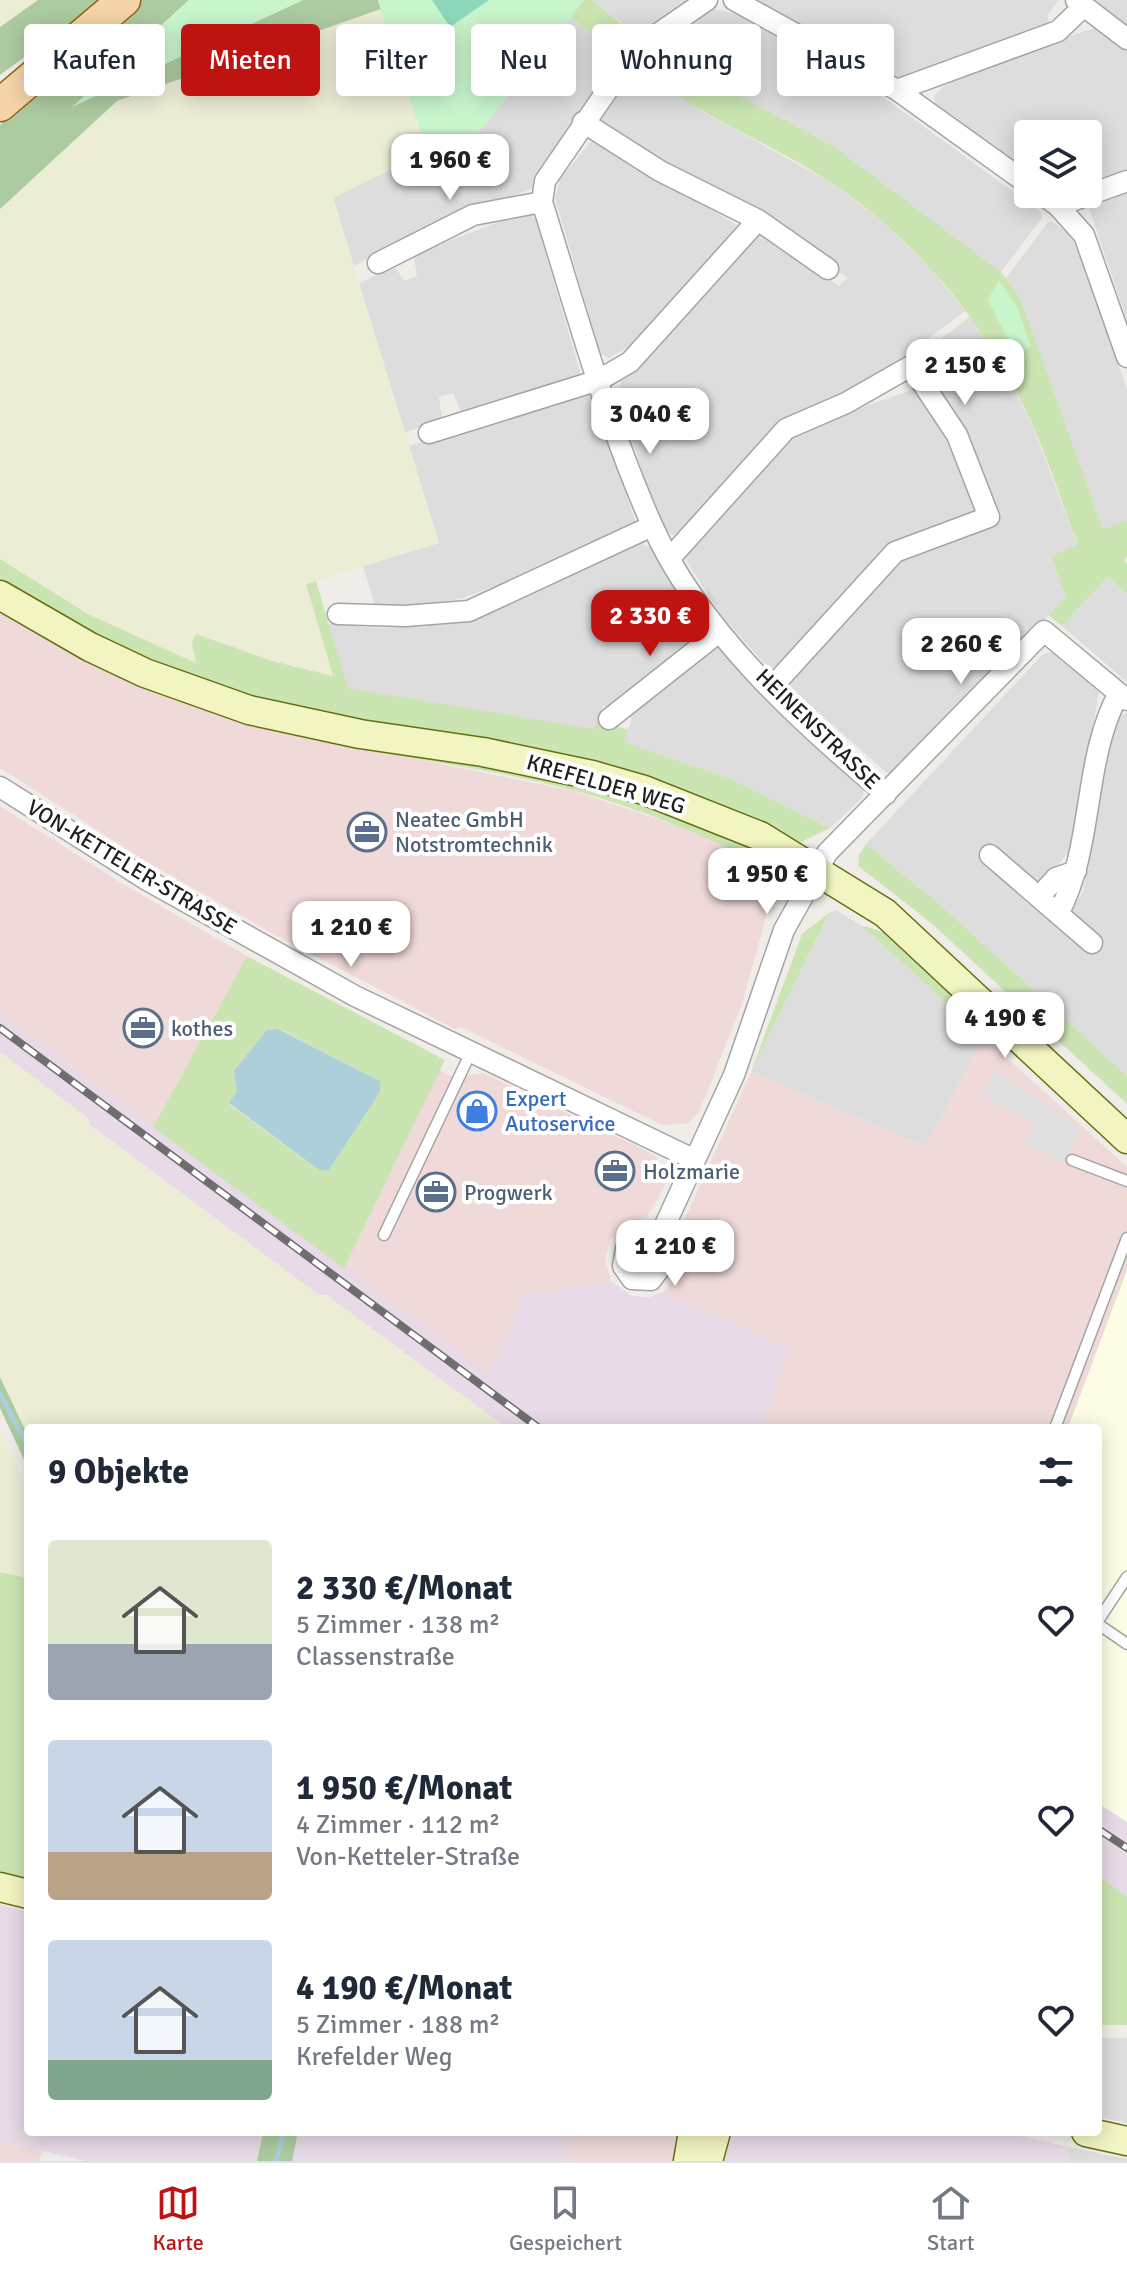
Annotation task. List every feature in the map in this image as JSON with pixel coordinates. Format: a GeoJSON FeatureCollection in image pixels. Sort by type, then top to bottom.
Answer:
{"type":"FeatureCollection","features":[{"type":"Feature","properties":{"kind":"main road"},"geometry":{"type":"LineString","coordinates":[[0,105],[124,0]]}},
{"type":"Feature","properties":{"kind":"street"},"geometry":{"type":"LineString","coordinates":[[672,24],[707,0]]}},
{"type":"Feature","properties":{"kind":"street"},"geometry":{"type":"LineString","coordinates":[[734,0],[897,90],[1014,174]]}},
{"type":"Feature","properties":{"kind":"street"},"geometry":{"type":"LineString","coordinates":[[897,90],[1058,31],[1080,3],[1127,39]]}},
{"type":"Feature","properties":{"kind":"street"},"geometry":{"type":"LineString","coordinates":[[378,263],[473,215],[542,202],[545,181],[602,96]]}},
{"type":"Feature","properties":{"kind":"street"},"geometry":{"type":"LineString","coordinates":[[583,122],[660,171],[758,220],[828,269]]}},
{"type":"Feature","properties":{"kind":"street"},"geometry":{"type":"LineString","coordinates":[[1102,187],[1127,181]]}},
{"type":"Feature","properties":{"kind":"street","name":"HEINENSTRASSE"},"geometry":{"type":"LineString","coordinates":[[542,202],[599,380],[652,526],[670,558],[719,632],[772,687],[886,794]]}},
{"type":"Feature","properties":{"kind":"street"},"geometry":{"type":"LineString","coordinates":[[1058,208],[1084,235],[1127,357]]}},
{"type":"Feature","properties":{"kind":"street"},"geometry":{"type":"LineString","coordinates":[[429,433],[599,380],[630,362],[758,220]]}},
{"type":"Feature","properties":{"kind":"street"},"geometry":{"type":"LineString","coordinates":[[670,558],[786,429],[846,403],[911,366],[957,435],[989,517],[895,552],[772,687]]}},
{"type":"Feature","properties":{"kind":"street"},"geometry":{"type":"LineString","coordinates":[[338,614],[405,616],[469,611],[652,526]]}},
{"type":"Feature","properties":{"kind":"street","name":"KREFELDER WEG"},"geometry":{"type":"LineString","coordinates":[[0,595],[90,647],[213,698],[298,722],[526,760],[592,775],[644,790],[731,823],[817,868],[885,913],[1127,1139]]}},
{"type":"Feature","properties":{"kind":"street"},"geometry":{"type":"LineString","coordinates":[[660,1236],[746,1044],[779,943],[817,868],[827,853],[1044,631],[1123,696],[1106,717],[1076,871],[1058,914]]}},
{"type":"Feature","properties":{"kind":"street"},"geometry":{"type":"LineString","coordinates":[[609,719],[719,632]]}},
{"type":"Feature","properties":{"kind":"street","name":"VON-KETTELER-STRASSE"},"geometry":{"type":"LineString","coordinates":[[0,787],[147,880],[355,996],[695,1160]]}},
{"type":"Feature","properties":{"kind":"street"},"geometry":{"type":"LineString","coordinates":[[990,855],[1092,943]]}},
{"type":"Feature","properties":{"kind":"street"},"geometry":{"type":"LineString","coordinates":[[1039,897],[1056,878],[1076,871]]}},
{"type":"Feature","properties":{"kind":"street"},"geometry":{"type":"LineString","coordinates":[[0,1887],[24,1893]]}},
{"type":"Feature","properties":{"kind":"street"},"geometry":{"type":"LineString","coordinates":[[688,2161],[692,2136]]}},
{"type":"Feature","properties":{"kind":"street"},"geometry":{"type":"LineString","coordinates":[[708,2161],[715,2136]]}},
{"type":"Feature","properties":{"kind":"street"},"geometry":{"type":"LineString","coordinates":[[1102,2136],[1127,2141]]}},
{"type":"Feature","properties":{"kind":"lane"},"geometry":{"type":"LineString","coordinates":[[384,1235],[471,1052]]}},
{"type":"Feature","properties":{"kind":"lane"},"geometry":{"type":"LineString","coordinates":[[1072,1160],[1127,1181]]}},
{"type":"Feature","properties":{"kind":"lane"},"geometry":{"type":"LineString","coordinates":[[1057,1424],[1127,1238]]}},
{"type":"Feature","properties":{"kind":"lane"},"geometry":{"type":"LineString","coordinates":[[1102,1616],[1127,1577]]}},
{"type":"Feature","properties":{"kind":"lane"},"geometry":{"type":"LineString","coordinates":[[1102,1625],[1127,1644]]}},
{"type":"Feature","properties":{"kind":"shaded area"},"geometry":{"type":"Polygon","coordinates":[[[0,0],[38,0],[0,27],[0,0]]]}},
{"type":"Feature","properties":{"kind":"shaded area"},"geometry":{"type":"Polygon","coordinates":[[[592,0],[689,0],[661,24],[623,24],[592,0]]]}},
{"type":"Feature","properties":{"kind":"shaded area"},"geometry":{"type":"Polygon","coordinates":[[[757,0],[1059,0],[1047,15],[1050,25],[906,77],[894,76],[894,24],[800,24],[757,0]]]}},
{"type":"Feature","properties":{"kind":"shaded area"},"geometry":{"type":"Polygon","coordinates":[[[1091,0],[1127,0],[1127,28],[1091,0]]]}},
{"type":"Feature","properties":{"kind":"shaded area"},"geometry":{"type":"Polygon","coordinates":[[[381,9],[386,24],[338,24],[381,9]]]}},
{"type":"Feature","properties":{"kind":"shaded area"},"geometry":{"type":"Polygon","coordinates":[[[713,9],[734,13],[755,24],[683,24],[693,15],[713,9]]]}},
{"type":"Feature","properties":{"kind":"shaded area"},"geometry":{"type":"Polygon","coordinates":[[[569,16],[592,34],[592,96],[594,96],[541,167],[533,188],[406,238],[354,266],[333,197],[395,166],[477,135],[507,96],[576,96],[576,24],[563,24],[569,16]]]}},
{"type":"Feature","properties":{"kind":"shaded area"},"geometry":{"type":"Polygon","coordinates":[[[336,25],[336,96],[409,96],[427,152],[333,198],[439,543],[306,584],[333,676],[272,661],[196,634],[192,642],[197,664],[88,614],[0,559],[0,209],[117,101],[131,96],[165,96],[165,84],[181,79],[181,96],[320,96],[320,30],[336,25]]]}},
{"type":"Feature","properties":{"kind":"shaded area"},"geometry":{"type":"Polygon","coordinates":[[[761,27],[777,36],[777,96],[882,96],[1014,192],[1014,208],[1036,208],[1041,212],[1042,218],[1001,272],[835,147],[740,96],[761,96],[761,27]]]}},
{"type":"Feature","properties":{"kind":"shaded area"},"geometry":{"type":"Polygon","coordinates":[[[1097,27],[1127,49],[1127,169],[1102,177],[1102,120],[1014,120],[1014,164],[935,105],[934,95],[959,74],[1097,27]]]}},
{"type":"Feature","properties":{"kind":"shaded area"},"geometry":{"type":"Polygon","coordinates":[[[611,96],[679,96],[830,182],[883,222],[930,268],[965,311],[864,386],[767,437],[673,535],[667,531],[646,483],[617,395],[621,381],[762,232],[839,286],[847,278],[811,249],[602,123],[597,116],[611,96]]]}},
{"type":"Feature","properties":{"kind":"shaded area"},"geometry":{"type":"Polygon","coordinates":[[[593,139],[737,225],[734,234],[633,344],[609,358],[600,354],[555,198],[560,179],[593,139]]]}},
{"type":"Feature","properties":{"kind":"shaded area"},"geometry":{"type":"Polygon","coordinates":[[[1127,193],[1127,321],[1089,208],[1102,208],[1102,203],[1127,193]]]}},
{"type":"Feature","properties":{"kind":"shaded area"},"geometry":{"type":"Polygon","coordinates":[[[523,213],[531,214],[536,221],[581,375],[470,412],[461,412],[453,393],[439,397],[442,418],[405,433],[359,284],[387,269],[396,268],[404,281],[417,276],[414,257],[419,252],[523,213]]]}},
{"type":"Feature","properties":{"kind":"shaded area"},"geometry":{"type":"Polygon","coordinates":[[[1048,222],[1053,222],[1069,234],[1078,251],[1127,389],[1127,521],[1103,530],[1027,316],[1006,278],[1048,222]]]}},
{"type":"Feature","properties":{"kind":"shaded area"},"geometry":{"type":"Polygon","coordinates":[[[970,317],[1005,370],[1033,427],[1078,546],[1051,557],[1066,597],[923,751],[899,770],[888,774],[792,689],[789,682],[900,561],[1000,522],[973,452],[949,404],[919,359],[921,353],[970,317]]]}},
{"type":"Feature","properties":{"kind":"shaded area"},"geometry":{"type":"Polygon","coordinates":[[[917,388],[948,437],[976,505],[975,511],[895,545],[780,664],[773,667],[765,664],[722,617],[683,555],[785,442],[806,427],[917,388]]]}},
{"type":"Feature","properties":{"kind":"shaded area"},"geometry":{"type":"Polygon","coordinates":[[[583,391],[595,397],[635,521],[506,582],[462,598],[416,607],[376,609],[363,566],[439,543],[409,446],[583,391]]]}},
{"type":"Feature","properties":{"kind":"shaded area"},"geometry":{"type":"Polygon","coordinates":[[[638,543],[650,547],[701,630],[613,706],[603,706],[595,730],[347,688],[328,624],[380,628],[423,626],[469,616],[638,543]]]}},
{"type":"Feature","properties":{"kind":"shaded area"},"geometry":{"type":"Polygon","coordinates":[[[1108,577],[1127,594],[1127,682],[1062,626],[1108,577]]]}},
{"type":"Feature","properties":{"kind":"shaded area"},"geometry":{"type":"Polygon","coordinates":[[[0,611],[90,662],[165,696],[292,734],[574,791],[696,832],[757,861],[766,869],[769,880],[768,910],[742,1004],[700,1110],[689,1123],[662,1125],[461,1027],[455,1029],[277,936],[144,860],[0,768],[0,611]]]}},
{"type":"Feature","properties":{"kind":"shaded area"},"geometry":{"type":"Polygon","coordinates":[[[713,643],[865,790],[862,798],[830,828],[729,778],[624,742],[632,719],[628,713],[713,643]]]}},
{"type":"Feature","properties":{"kind":"shaded area"},"geometry":{"type":"Polygon","coordinates":[[[1050,652],[1060,654],[1099,691],[1073,846],[1042,887],[1037,887],[989,845],[982,853],[1070,912],[1083,892],[1108,739],[1119,715],[1127,713],[1127,1076],[944,908],[866,844],[1042,655],[1050,652]]]}},
{"type":"Feature","properties":{"kind":"shaded area"},"geometry":{"type":"Polygon","coordinates":[[[0,806],[123,884],[247,956],[153,1127],[0,1013],[0,806]]]}},
{"type":"Feature","properties":{"kind":"shaded area"},"geometry":{"type":"Polygon","coordinates":[[[836,910],[862,926],[984,1037],[926,1147],[751,1072],[829,913],[836,910]]]}},
{"type":"Feature","properties":{"kind":"shaded area"},"geometry":{"type":"Polygon","coordinates":[[[0,1013],[488,1373],[525,1294],[611,1281],[632,1296],[650,1297],[663,1292],[788,1348],[762,1424],[502,1424],[326,1295],[319,1295],[89,1124],[88,1118],[0,1052],[0,1013]]]}},
{"type":"Feature","properties":{"kind":"shaded area"},"geometry":{"type":"Polygon","coordinates":[[[984,1037],[1127,1167],[1127,1270],[1069,1424],[762,1424],[788,1348],[663,1292],[675,1279],[683,1223],[751,1072],[925,1147],[984,1037]]]}},
{"type":"Feature","properties":{"kind":"shaded area"},"geometry":{"type":"Polygon","coordinates":[[[0,1052],[88,1118],[89,1125],[319,1295],[326,1295],[502,1424],[24,1424],[24,1428],[0,1377],[0,1052]]]}},
{"type":"Feature","properties":{"kind":"shaded area"},"geometry":{"type":"Polygon","coordinates":[[[439,1070],[454,1077],[483,1073],[655,1155],[667,1173],[664,1188],[648,1215],[611,1238],[605,1259],[611,1281],[525,1294],[488,1374],[344,1269],[439,1070]]]}},
{"type":"Feature","properties":{"kind":"shaded area"},"geometry":{"type":"Polygon","coordinates":[[[995,1071],[1080,1128],[1064,1164],[1025,1142],[1035,1124],[982,1094],[995,1071]]]}},
{"type":"Feature","properties":{"kind":"shaded area"},"geometry":{"type":"Polygon","coordinates":[[[1127,1270],[1127,1822],[1102,1806],[1102,1424],[1069,1424],[1127,1270]]]}},
{"type":"Feature","properties":{"kind":"shaded area"},"geometry":{"type":"Polygon","coordinates":[[[0,1431],[24,1482],[24,1577],[0,1572],[0,1431]]]}},
{"type":"Feature","properties":{"kind":"shaded area"},"geometry":{"type":"Polygon","coordinates":[[[1102,1806],[1127,1822],[1127,1897],[1102,1878],[1102,1806]]]}},
{"type":"Feature","properties":{"kind":"shaded area"},"geometry":{"type":"Polygon","coordinates":[[[0,1905],[24,1910],[24,2136],[262,2136],[257,2161],[86,2161],[0,2141],[0,1905]]]}},
{"type":"Feature","properties":{"kind":"shaded area"},"geometry":{"type":"Polygon","coordinates":[[[1102,2038],[1127,2038],[1127,2123],[1102,2118],[1102,2038]]]}},
{"type":"Feature","properties":{"kind":"shaded area"},"geometry":{"type":"Polygon","coordinates":[[[297,2136],[573,2136],[567,2161],[292,2161],[297,2136]]]}},
{"type":"Feature","properties":{"kind":"shaded area"},"geometry":{"type":"Polygon","coordinates":[[[573,2136],[682,2136],[679,2161],[567,2161],[573,2136]]]}},
{"type":"Feature","properties":{"kind":"shaded area"},"geometry":{"type":"Polygon","coordinates":[[[732,2136],[1021,2136],[1069,2147],[1068,2161],[724,2161],[732,2136]]]}},
{"type":"Feature","properties":{"kind":"shaded area"},"geometry":{"type":"Polygon","coordinates":[[[0,2141],[42,2151],[39,2161],[0,2161],[0,2141]]]}},
{"type":"Feature","properties":{"kind":"shaded area"},"geometry":{"type":"Polygon","coordinates":[[[1069,2147],[1127,2159],[1127,2161],[1068,2161],[1069,2147]]]}},
{"type":"Feature","properties":{"kind":"green space"},"geometry":{"type":"Polygon","coordinates":[[[38,0],[102,0],[69,24],[24,24],[24,57],[0,75],[0,27],[38,0]]]}},
{"type":"Feature","properties":{"kind":"green space"},"geometry":{"type":"Polygon","coordinates":[[[140,0],[189,0],[163,24],[113,24],[140,0]]]}},
{"type":"Feature","properties":{"kind":"green space"},"geometry":{"type":"Polygon","coordinates":[[[189,0],[303,0],[251,24],[181,24],[181,57],[165,64],[163,24],[189,0]]]}},
{"type":"Feature","properties":{"kind":"green space"},"geometry":{"type":"Polygon","coordinates":[[[303,0],[378,0],[381,9],[320,30],[320,24],[251,24],[303,0]]]}},
{"type":"Feature","properties":{"kind":"green space"},"geometry":{"type":"Polygon","coordinates":[[[378,0],[584,0],[565,24],[471,24],[471,96],[508,96],[477,135],[427,152],[409,96],[455,96],[455,24],[386,24],[378,0]]]}},
{"type":"Feature","properties":{"kind":"green space"},"geometry":{"type":"Polygon","coordinates":[[[432,0],[489,0],[454,24],[448,24],[432,0]]]}},
{"type":"Feature","properties":{"kind":"green space"},"geometry":{"type":"Polygon","coordinates":[[[584,0],[592,0],[622,24],[592,24],[592,34],[569,16],[584,0]]]}},
{"type":"Feature","properties":{"kind":"green space"},"geometry":{"type":"Polygon","coordinates":[[[181,56],[181,79],[165,84],[165,64],[181,56]]]}},
{"type":"Feature","properties":{"kind":"green space"},"geometry":{"type":"Polygon","coordinates":[[[32,96],[85,96],[75,105],[95,96],[131,96],[117,101],[0,209],[0,125],[32,96]]]}},
{"type":"Feature","properties":{"kind":"green space"},"geometry":{"type":"Polygon","coordinates":[[[84,96],[96,96],[72,107],[84,96]]]}},
{"type":"Feature","properties":{"kind":"green space"},"geometry":{"type":"Polygon","coordinates":[[[679,96],[740,96],[835,147],[1001,272],[1016,292],[1027,316],[1103,529],[1127,521],[1127,557],[1124,561],[1127,564],[1127,594],[1108,577],[1062,626],[1048,615],[1066,597],[1051,556],[1078,545],[1033,426],[996,355],[973,322],[922,260],[863,205],[800,164],[679,96]]]}},
{"type":"Feature","properties":{"kind":"green space"},"geometry":{"type":"Polygon","coordinates":[[[999,280],[1017,307],[1031,346],[1016,355],[988,300],[999,280]]]}},
{"type":"Feature","properties":{"kind":"green space"},"geometry":{"type":"Polygon","coordinates":[[[0,559],[88,614],[196,663],[192,642],[196,634],[272,661],[333,676],[306,584],[316,581],[348,688],[594,729],[598,720],[628,730],[624,742],[729,778],[830,828],[801,842],[745,817],[306,715],[125,655],[0,585],[0,559]]]}},
{"type":"Feature","properties":{"kind":"green space"},"geometry":{"type":"Polygon","coordinates":[[[0,606],[93,658],[662,806],[743,841],[757,861],[668,822],[576,791],[493,772],[325,742],[243,722],[148,687],[88,660],[0,611],[0,606]]]}},
{"type":"Feature","properties":{"kind":"green space"},"geometry":{"type":"Polygon","coordinates":[[[866,844],[944,908],[1127,1076],[1127,1104],[930,922],[858,866],[859,855],[866,844]]]}},
{"type":"Feature","properties":{"kind":"green space"},"geometry":{"type":"Polygon","coordinates":[[[829,913],[751,1072],[802,934],[829,913]]]}},
{"type":"Feature","properties":{"kind":"green space"},"geometry":{"type":"Polygon","coordinates":[[[862,926],[880,931],[917,953],[952,985],[992,1034],[984,1037],[862,926]]]}},
{"type":"Feature","properties":{"kind":"green space"},"geometry":{"type":"Polygon","coordinates":[[[247,956],[445,1060],[344,1269],[153,1127],[247,956]],[[279,1029],[229,1104],[319,1170],[327,1171],[380,1081],[279,1029]]]}},
{"type":"Feature","properties":{"kind":"green space"},"geometry":{"type":"Polygon","coordinates":[[[0,1377],[24,1428],[24,1459],[0,1408],[0,1377]]]}},
{"type":"Feature","properties":{"kind":"green space"},"geometry":{"type":"Polygon","coordinates":[[[0,1572],[24,1577],[24,1884],[0,1878],[0,1572]]]}},
{"type":"Feature","properties":{"kind":"green space"},"geometry":{"type":"Polygon","coordinates":[[[1102,1878],[1127,1897],[1127,2025],[1102,2025],[1102,1878]]]}},
{"type":"Feature","properties":{"kind":"green space"},"geometry":{"type":"Polygon","coordinates":[[[262,2136],[297,2136],[292,2161],[257,2161],[262,2136]]]}},
{"type":"Feature","properties":{"kind":"water"},"geometry":{"type":"Polygon","coordinates":[[[278,1029],[380,1081],[380,1092],[328,1171],[319,1170],[229,1103],[237,1091],[234,1071],[267,1030],[278,1029]]]}},
{"type":"Feature","properties":{"kind":"waterway"},"geometry":{"type":"LineString","coordinates":[[0,1394],[24,1439]]}},
{"type":"Feature","properties":{"kind":"waterway"},"geometry":{"type":"LineString","coordinates":[[276,2161],[283,2136]]}},
{"type":"Feature","properties":{"kind":"railway"},"geometry":{"type":"LineString","coordinates":[[0,1028],[534,1424]]}},
{"type":"Feature","properties":{"kind":"railway"},"geometry":{"type":"LineString","coordinates":[[1102,1832],[1127,1848]]}},
{"type":"Feature","properties":{"kind":"place","name":"Neatec GmbH Notstromtechnik"},"geometry":{"type":"Point","coordinates":[367,832]}},
{"type":"Feature","properties":{"kind":"place","name":"kothes"},"geometry":{"type":"Point","coordinates":[143,1028]}},
{"type":"Feature","properties":{"kind":"place","name":"Expert Autoservice"},"geometry":{"type":"Point","coordinates":[477,1111]}},
{"type":"Feature","properties":{"kind":"place","name":"Holzmarie"},"geometry":{"type":"Point","coordinates":[615,1171]}},
{"type":"Feature","properties":{"kind":"place","name":"Progwerk"},"geometry":{"type":"Point","coordinates":[436,1192]}}]}
